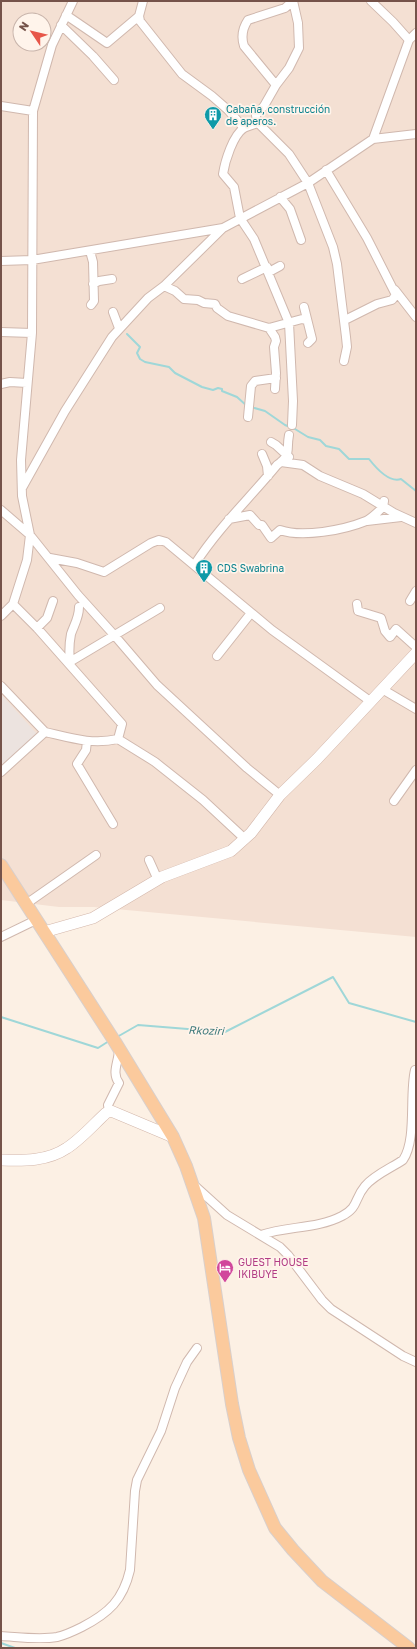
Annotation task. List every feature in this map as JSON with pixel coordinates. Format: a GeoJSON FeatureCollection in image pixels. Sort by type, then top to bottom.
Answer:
{"type":"FeatureCollection","features":[{"type":"Feature","properties":{"kind":"main road"},"geometry":{"type":"LineString","coordinates":[[1,865],[117,1045],[173,1137],[193,1184],[204,1218],[237,1428],[249,1470],[280,1535],[322,1581],[409,1648]]}},
{"type":"Feature","properties":{"kind":"street"},"geometry":{"type":"LineString","coordinates":[[1,616],[13,604],[27,560],[30,534],[22,496],[21,460],[32,333],[33,111],[52,45],[73,1]]}},
{"type":"Feature","properties":{"kind":"street"},"geometry":{"type":"LineString","coordinates":[[66,15],[107,44],[139,16],[144,1]]}},
{"type":"Feature","properties":{"kind":"street"},"geometry":{"type":"LineString","coordinates":[[276,85],[244,46],[242,39],[243,28],[248,20],[285,8],[293,1],[298,23],[299,48],[290,68],[276,85],[267,102],[256,115],[257,123],[288,154],[308,183],[333,247],[345,320],[347,347],[344,361]]}},
{"type":"Feature","properties":{"kind":"street"},"geometry":{"type":"LineString","coordinates":[[371,1],[409,40]]}},
{"type":"Feature","properties":{"kind":"street"},"geometry":{"type":"LineString","coordinates":[[139,16],[142,25],[182,74],[212,96],[228,110],[244,128]]}},
{"type":"Feature","properties":{"kind":"street"},"geometry":{"type":"LineString","coordinates":[[61,25],[93,56],[114,80]]}},
{"type":"Feature","properties":{"kind":"street"},"geometry":{"type":"LineString","coordinates":[[373,139],[409,40],[416,33]]}},
{"type":"Feature","properties":{"kind":"street"},"geometry":{"type":"LineString","coordinates":[[1,106],[33,111]]}},
{"type":"Feature","properties":{"kind":"street"},"geometry":{"type":"LineString","coordinates":[[257,123],[244,128],[235,139],[225,161],[223,174],[234,187],[240,218],[254,239],[289,323],[293,401],[292,425]]}},
{"type":"Feature","properties":{"kind":"street"},"geometry":{"type":"LineString","coordinates":[[22,488],[65,411],[112,337],[148,298],[164,286],[223,228],[308,183],[373,139],[416,134]]}},
{"type":"Feature","properties":{"kind":"street"},"geometry":{"type":"LineString","coordinates":[[326,170],[367,238],[396,295],[392,300],[377,304],[345,320]]}},
{"type":"Feature","properties":{"kind":"street"},"geometry":{"type":"LineString","coordinates":[[280,197],[290,209],[301,240]]}},
{"type":"Feature","properties":{"kind":"street"},"geometry":{"type":"LineString","coordinates":[[1,261],[32,260],[223,228]]}},
{"type":"Feature","properties":{"kind":"street"},"geometry":{"type":"LineString","coordinates":[[90,251],[93,262],[94,301],[91,305]]}},
{"type":"Feature","properties":{"kind":"street"},"geometry":{"type":"LineString","coordinates":[[242,279],[280,266]]}},
{"type":"Feature","properties":{"kind":"street"},"geometry":{"type":"LineString","coordinates":[[93,284],[99,281],[112,279]]}},
{"type":"Feature","properties":{"kind":"street"},"geometry":{"type":"LineString","coordinates":[[164,286],[175,291],[184,299],[198,300],[204,303],[215,304],[217,308],[228,316],[269,328],[302,319],[307,320]]}},
{"type":"Feature","properties":{"kind":"street"},"geometry":{"type":"LineString","coordinates":[[394,289],[416,317]]}},
{"type":"Feature","properties":{"kind":"street"},"geometry":{"type":"LineString","coordinates":[[304,307],[312,339],[308,343]]}},
{"type":"Feature","properties":{"kind":"street"},"geometry":{"type":"LineString","coordinates":[[113,312],[119,328]]}},
{"type":"Feature","properties":{"kind":"street"},"geometry":{"type":"LineString","coordinates":[[269,328],[276,337],[274,347],[276,378],[275,389]]}},
{"type":"Feature","properties":{"kind":"street"},"geometry":{"type":"LineString","coordinates":[[1,332],[32,333]]}},
{"type":"Feature","properties":{"kind":"street"},"geometry":{"type":"LineString","coordinates":[[248,417],[252,386],[255,381],[276,378]]}},
{"type":"Feature","properties":{"kind":"street"},"geometry":{"type":"LineString","coordinates":[[1,384],[10,382],[27,383]]}},
{"type":"Feature","properties":{"kind":"street"},"geometry":{"type":"LineString","coordinates":[[289,435],[287,446],[288,455],[293,464]]}},
{"type":"Feature","properties":{"kind":"street"},"geometry":{"type":"LineString","coordinates":[[271,442],[288,455]]}},
{"type":"Feature","properties":{"kind":"street"},"geometry":{"type":"LineString","coordinates":[[262,454],[267,466],[268,476]]}},
{"type":"Feature","properties":{"kind":"street"},"geometry":{"type":"LineString","coordinates":[[195,564],[210,541],[288,455]]}},
{"type":"Feature","properties":{"kind":"street"},"geometry":{"type":"LineString","coordinates":[[281,462],[303,465],[320,476],[363,494],[416,523]]}},
{"type":"Feature","properties":{"kind":"street"},"geometry":{"type":"LineString","coordinates":[[243,504],[250,515],[259,525],[262,525],[271,538],[280,530],[292,533],[315,533],[330,531],[367,520],[400,515]]}},
{"type":"Feature","properties":{"kind":"street"},"geometry":{"type":"LineString","coordinates":[[367,520],[383,504]]}},
{"type":"Feature","properties":{"kind":"street"},"geometry":{"type":"LineString","coordinates":[[1,510],[30,534],[78,595],[157,684],[248,768],[280,795]]}},
{"type":"Feature","properties":{"kind":"street"},"geometry":{"type":"LineString","coordinates":[[229,519],[250,515]]}},
{"type":"Feature","properties":{"kind":"street"},"geometry":{"type":"LineString","coordinates":[[50,558],[77,563],[104,572],[151,543],[159,540],[166,542],[195,564],[251,613],[316,663],[370,701]]}},
{"type":"Feature","properties":{"kind":"street"},"geometry":{"type":"LineString","coordinates":[[410,601],[416,592]]}},
{"type":"Feature","properties":{"kind":"street"},"geometry":{"type":"LineString","coordinates":[[38,629],[38,627],[47,618],[53,600]]}},
{"type":"Feature","properties":{"kind":"street"},"geometry":{"type":"LineString","coordinates":[[13,604],[69,663],[122,724],[118,739]]}},
{"type":"Feature","properties":{"kind":"street"},"geometry":{"type":"LineString","coordinates":[[357,604],[358,611],[381,618],[385,631],[390,637],[396,629],[416,648]]}},
{"type":"Feature","properties":{"kind":"street"},"geometry":{"type":"LineString","coordinates":[[69,663],[71,639],[78,616],[79,607]]}},
{"type":"Feature","properties":{"kind":"street"},"geometry":{"type":"LineString","coordinates":[[69,663],[160,608]]}},
{"type":"Feature","properties":{"kind":"street"},"geometry":{"type":"LineString","coordinates":[[217,656],[251,613]]}},
{"type":"Feature","properties":{"kind":"street"},"geometry":{"type":"LineString","coordinates":[[44,932],[93,918],[158,880],[231,851],[251,833],[280,795],[416,653]]}},
{"type":"Feature","properties":{"kind":"street"},"geometry":{"type":"LineString","coordinates":[[1,686],[45,732],[87,742],[104,742],[118,739],[155,762],[203,800],[245,839]]}},
{"type":"Feature","properties":{"kind":"street"},"geometry":{"type":"LineString","coordinates":[[382,689],[416,709]]}},
{"type":"Feature","properties":{"kind":"street"},"geometry":{"type":"LineString","coordinates":[[1,772],[45,732]]}},
{"type":"Feature","properties":{"kind":"street"},"geometry":{"type":"LineString","coordinates":[[87,742],[86,750],[77,764],[113,824]]}},
{"type":"Feature","properties":{"kind":"street"},"geometry":{"type":"LineString","coordinates":[[394,801],[416,770]]}},
{"type":"Feature","properties":{"kind":"street"},"geometry":{"type":"LineString","coordinates":[[26,904],[96,855]]}},
{"type":"Feature","properties":{"kind":"street"},"geometry":{"type":"LineString","coordinates":[[149,860],[158,880]]}},
{"type":"Feature","properties":{"kind":"street"},"geometry":{"type":"LineString","coordinates":[[1,937],[36,920]]}},
{"type":"Feature","properties":{"kind":"street"},"geometry":{"type":"LineString","coordinates":[[108,1112],[108,1105],[119,1083],[115,1077],[119,1058],[117,1045]]}},
{"type":"Feature","properties":{"kind":"street"},"geometry":{"type":"LineString","coordinates":[[261,1235],[277,1230],[314,1225],[343,1216],[354,1208],[358,1197],[370,1181],[403,1160],[407,1155],[412,1124],[415,1070]]}},
{"type":"Feature","properties":{"kind":"street"},"geometry":{"type":"LineString","coordinates":[[1,1160],[40,1159],[52,1156],[68,1148],[108,1112],[112,1111],[173,1137]]}},
{"type":"Feature","properties":{"kind":"street"},"geometry":{"type":"LineString","coordinates":[[193,1184],[223,1212],[284,1251],[322,1300],[331,1309],[403,1356],[416,1362]]}},
{"type":"Feature","properties":{"kind":"street"},"geometry":{"type":"LineString","coordinates":[[1,1636],[49,1638],[64,1635],[104,1615],[119,1597],[130,1570],[135,1486],[161,1431],[175,1388],[187,1362],[197,1348]]}},
{"type":"Feature","properties":{"kind":"shaded area"},"geometry":{"type":"Polygon","coordinates":[[[1,1],[416,1],[416,937],[94,907],[59,907],[1,900],[1,1]]]}},
{"type":"Feature","properties":{"kind":"shaded area"},"geometry":{"type":"Polygon","coordinates":[[[1,694],[37,734],[1,767],[1,694]]]}},
{"type":"Feature","properties":{"kind":"waterway"},"geometry":{"type":"LineString","coordinates":[[127,334],[140,347],[137,353],[140,359],[145,362],[169,367],[175,373],[202,387],[213,390],[218,388],[222,389],[222,391],[237,397],[247,406]]}},
{"type":"Feature","properties":{"kind":"waterway"},"geometry":{"type":"LineString","coordinates":[[251,407],[265,411],[285,425],[308,437],[320,440],[326,446],[339,449],[349,459],[369,459],[387,477],[396,480],[401,479],[416,491]]}},
{"type":"Feature","properties":{"kind":"waterway","name":"Rkoziri"},"geometry":{"type":"LineString","coordinates":[[117,1037],[138,1025],[225,1032],[333,977],[349,1003],[416,1022]]}},
{"type":"Feature","properties":{"kind":"waterway","name":"Rkoziri"},"geometry":{"type":"LineString","coordinates":[[1,1017],[98,1048],[109,1041]]}},
{"type":"Feature","properties":{"kind":"waterway"},"geometry":{"type":"LineString","coordinates":[[1,1643],[15,1648]]}},
{"type":"Feature","properties":{"kind":"place","name":"Cabaña, construcción de aperos."},"geometry":{"type":"Point","coordinates":[213,130]}},
{"type":"Feature","properties":{"kind":"place","name":"CDS Swabrina"},"geometry":{"type":"Point","coordinates":[204,583]}},
{"type":"Feature","properties":{"kind":"place","name":"GUEST HOUSE IKIBUYE"},"geometry":{"type":"Point","coordinates":[225,1283]}}]}
